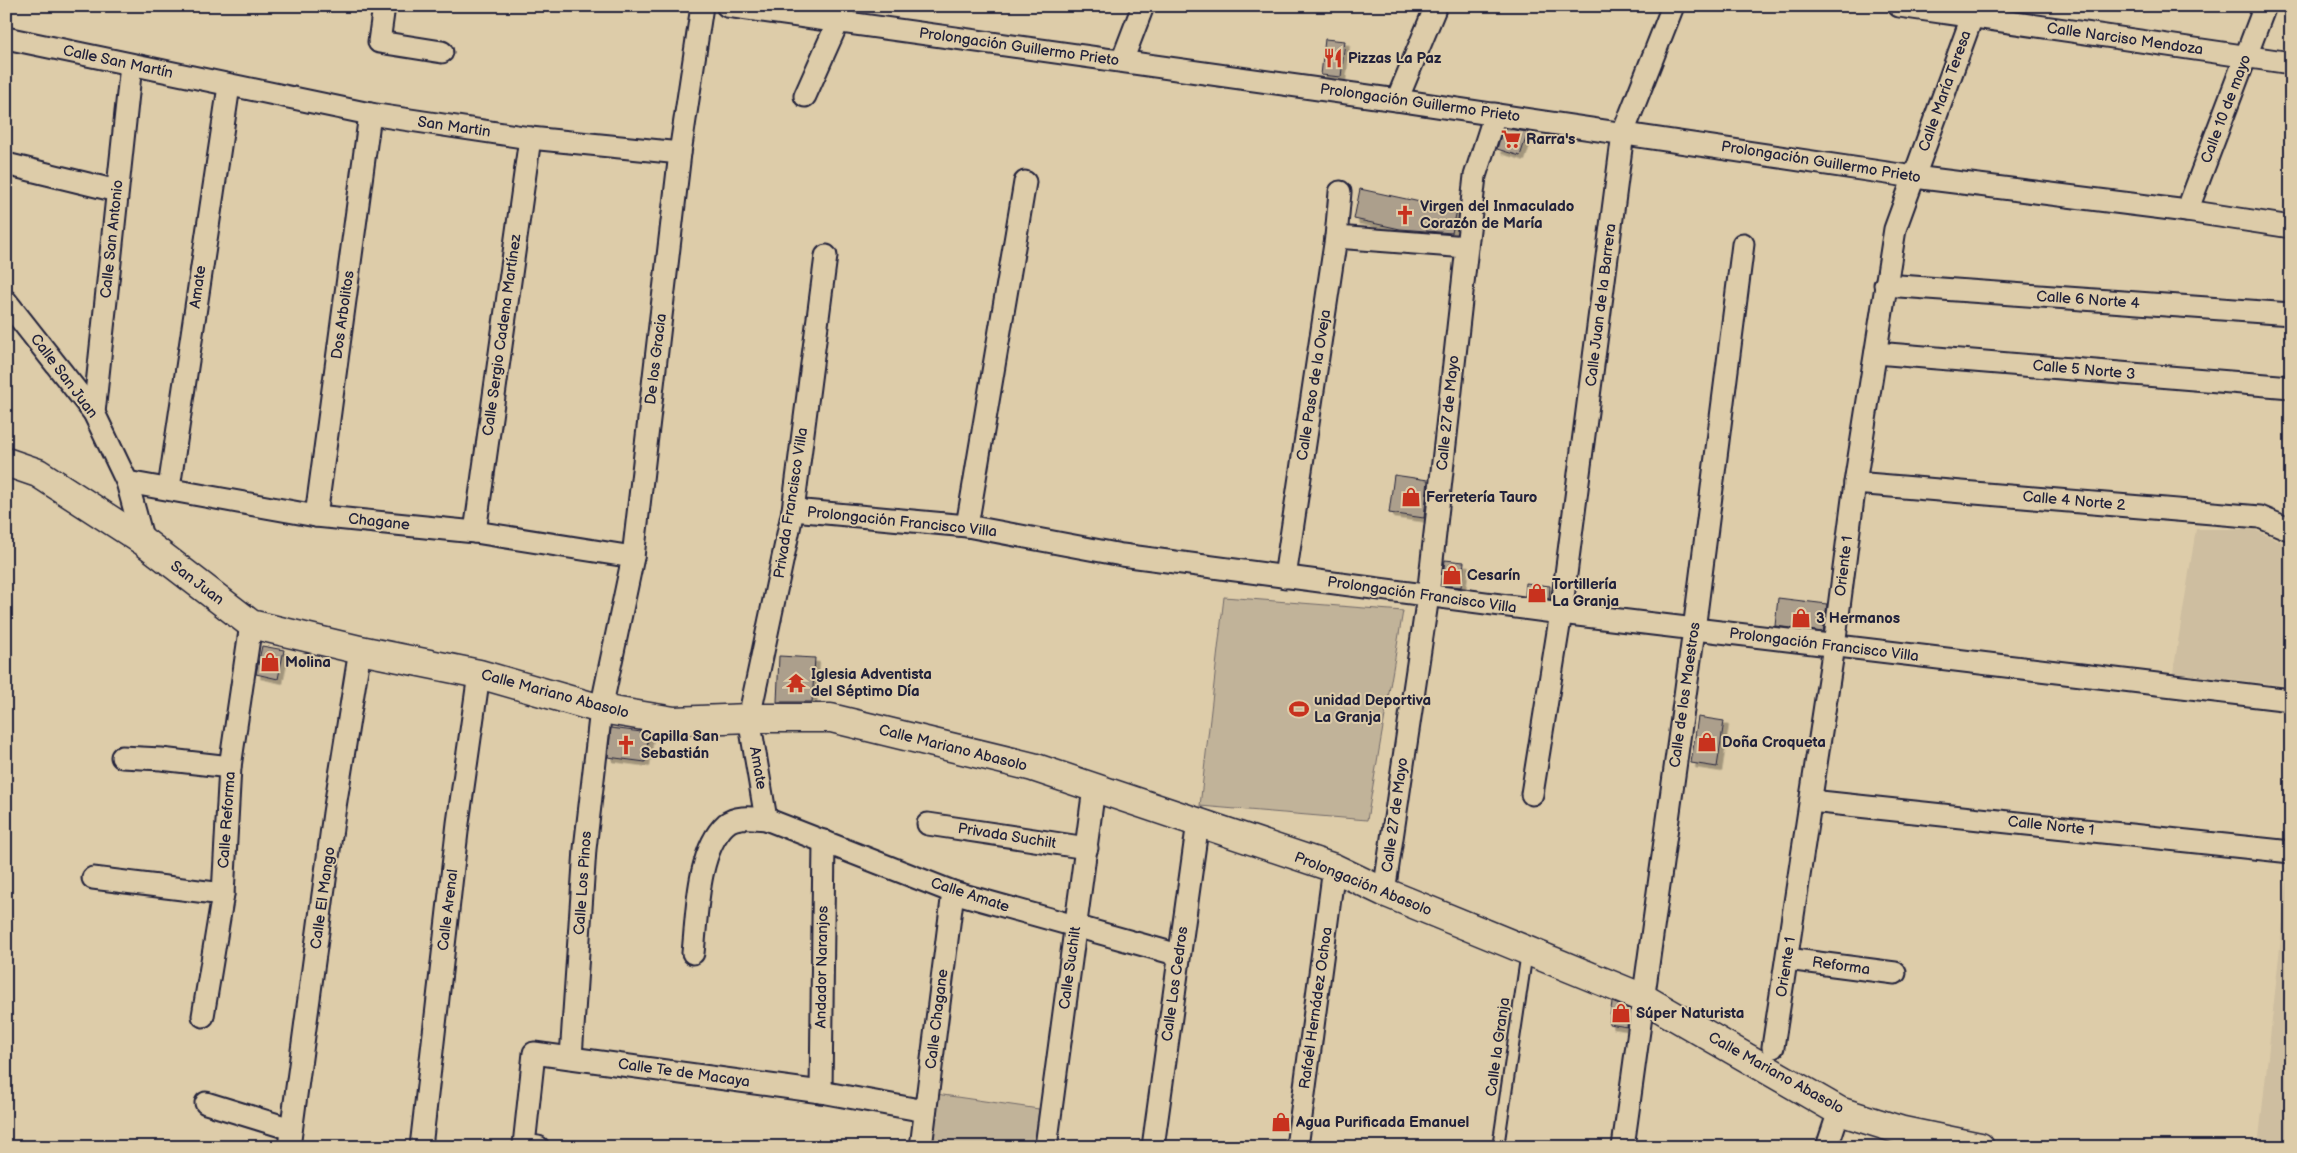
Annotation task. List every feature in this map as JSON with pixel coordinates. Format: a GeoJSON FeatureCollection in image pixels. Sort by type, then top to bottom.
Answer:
{"type":"FeatureCollection","features":[{"type":"Feature","properties":{"kind":"street"},"geometry":{"type":"LineString","coordinates":[[384,6],[379,42],[442,52]]}},
{"type":"Feature","properties":{"kind":"street","name":"De los Gracia"},"geometry":{"type":"LineString","coordinates":[[601,709],[632,557],[680,153],[702,6]]}},
{"type":"Feature","properties":{"kind":"street","name":"Prolongación Guillermo Prieto"},"geometry":{"type":"LineString","coordinates":[[727,6],[842,14],[1122,61],[1622,132],[1914,177],[2187,211],[2291,227]]}},
{"type":"Feature","properties":{"kind":"street"},"geometry":{"type":"LineString","coordinates":[[1122,61],[1143,6]]}},
{"type":"Feature","properties":{"kind":"street"},"geometry":{"type":"LineString","coordinates":[[1398,100],[1436,6]]}},
{"type":"Feature","properties":{"kind":"street","name":"Calle Juan de la Barrera"},"geometry":{"type":"LineString","coordinates":[[1532,794],[1561,613],[1622,132],[1673,6]]}},
{"type":"Feature","properties":{"kind":"street","name":"Calle Narciso Mendoza"},"geometry":{"type":"LineString","coordinates":[[1900,6],[1974,12],[2291,63]]}},
{"type":"Feature","properties":{"kind":"street","name":"Calle 10 de mayo"},"geometry":{"type":"LineString","coordinates":[[2187,211],[2265,6]]}},
{"type":"Feature","properties":{"kind":"street","name":"Calle María Teresa"},"geometry":{"type":"LineString","coordinates":[[1914,177],[1974,12]]}},
{"type":"Feature","properties":{"kind":"street"},"geometry":{"type":"LineString","coordinates":[[805,96],[842,14]]}},
{"type":"Feature","properties":{"kind":"street","name":"Calle San Martín"},"geometry":{"type":"LineString","coordinates":[[6,38],[229,86]]}},
{"type":"Feature","properties":{"kind":"street","name":"Calle San Antonio"},"geometry":{"type":"LineString","coordinates":[[94,414],[131,65]]}},
{"type":"Feature","properties":{"kind":"street","name":"San Martin"},"geometry":{"type":"LineString","coordinates":[[229,86],[370,114],[530,138],[680,153]]}},
{"type":"Feature","properties":{"kind":"street","name":"Amate"},"geometry":{"type":"LineString","coordinates":[[169,488],[229,86]]}},
{"type":"Feature","properties":{"kind":"street","name":"Dos Arbolitos"},"geometry":{"type":"LineString","coordinates":[[316,516],[370,114]]}},
{"type":"Feature","properties":{"kind":"street","name":"Calle 27 de Mayo"},"geometry":{"type":"LineString","coordinates":[[1384,892],[1428,596],[1475,176],[1495,114]]}},
{"type":"Feature","properties":{"kind":"street","name":"Calle Sergio Cadena Martínez"},"geometry":{"type":"LineString","coordinates":[[475,532],[530,138]]}},
{"type":"Feature","properties":{"kind":"street"},"geometry":{"type":"LineString","coordinates":[[6,164],[117,191]]}},
{"type":"Feature","properties":{"kind":"street","name":"Oriente 1"},"geometry":{"type":"LineString","coordinates":[[1773,1047],[1834,646],[1855,483],[1885,285],[1895,229],[1914,177]]}},
{"type":"Feature","properties":{"kind":"street"},"geometry":{"type":"LineString","coordinates":[[967,526],[1025,182]]}},
{"type":"Feature","properties":{"kind":"street","name":"Calle Paso de la Oveja"},"geometry":{"type":"LineString","coordinates":[[1285,577],[1336,238],[1340,192]]}},
{"type":"Feature","properties":{"kind":"street"},"geometry":{"type":"LineString","coordinates":[[1336,238],[1467,247]]}},
{"type":"Feature","properties":{"kind":"street","name":"Calle de los Maestros"},"geometry":{"type":"LineString","coordinates":[[1623,1147],[1694,630],[1743,244]]}},
{"type":"Feature","properties":{"kind":"street","name":"Privada Francisco Villa"},"geometry":{"type":"LineString","coordinates":[[749,718],[793,510],[826,256]]}},
{"type":"Feature","properties":{"kind":"street","name":"Calle 6 Norte 4"},"geometry":{"type":"LineString","coordinates":[[1885,285],[2291,314]]}},
{"type":"Feature","properties":{"kind":"street","name":"Calle San Juan"},"geometry":{"type":"LineString","coordinates":[[6,301],[94,414],[127,482],[142,541]]}},
{"type":"Feature","properties":{"kind":"street","name":"Calle 5 Norte 3"},"geometry":{"type":"LineString","coordinates":[[1876,353],[2291,387]]}},
{"type":"Feature","properties":{"kind":"street"},"geometry":{"type":"LineString","coordinates":[[6,462],[38,473],[142,541]]}},
{"type":"Feature","properties":{"kind":"street","name":"Chagane"},"geometry":{"type":"LineString","coordinates":[[127,482],[169,488],[316,516],[475,532],[632,557]]}},
{"type":"Feature","properties":{"kind":"street","name":"Calle 4 Norte 2"},"geometry":{"type":"LineString","coordinates":[[1855,483],[2260,518],[2291,530]]}},
{"type":"Feature","properties":{"kind":"street","name":"Prolongación Francisco Villa"},"geometry":{"type":"LineString","coordinates":[[793,510],[967,526],[1122,554],[1428,596],[1694,630],[2291,700]]}},
{"type":"Feature","properties":{"kind":"street","name":"San Juan"},"geometry":{"type":"LineString","coordinates":[[142,541],[251,624]]}},
{"type":"Feature","properties":{"kind":"street","name":"Calle Mariano Abasolo"},"geometry":{"type":"LineString","coordinates":[[251,624],[360,650],[479,674],[601,709],[674,721],[749,718],[831,718],[1033,767],[1198,822]]}},
{"type":"Feature","properties":{"kind":"street","name":"Calle Reforma"},"geometry":{"type":"LineString","coordinates":[[203,1016],[222,894],[230,768],[251,624]]}},
{"type":"Feature","properties":{"kind":"street","name":"Calle El Mango"},"geometry":{"type":"LineString","coordinates":[[290,1138],[334,812],[360,650]]}},
{"type":"Feature","properties":{"kind":"street","name":"Calle Arenal"},"geometry":{"type":"LineString","coordinates":[[421,1147],[458,823],[479,674]]}},
{"type":"Feature","properties":{"kind":"street","name":"Calle Los Pinos"},"geometry":{"type":"LineString","coordinates":[[571,1056],[585,849],[601,709]]}},
{"type":"Feature","properties":{"kind":"street","name":"Amate"},"geometry":{"type":"LineString","coordinates":[[749,718],[766,819]]}},
{"type":"Feature","properties":{"kind":"street"},"geometry":{"type":"LineString","coordinates":[[122,757],[161,759],[230,768]]}},
{"type":"Feature","properties":{"kind":"street","name":"Calle Suchilt"},"geometry":{"type":"LineString","coordinates":[[1046,1147],[1094,788]]}},
{"type":"Feature","properties":{"kind":"street","name":"Calle Norte 1"},"geometry":{"type":"LineString","coordinates":[[1811,801],[2291,852]]}},
{"type":"Feature","properties":{"kind":"street","name":"Calle Amate"},"geometry":{"type":"LineString","coordinates":[[693,953],[701,881],[712,842],[726,824],[742,817],[766,819],[953,892],[1179,955]]}},
{"type":"Feature","properties":{"kind":"street","name":"Prolongación Abasolo"},"geometry":{"type":"LineString","coordinates":[[1198,822],[1334,868],[1384,892],[1527,951]]}},
{"type":"Feature","properties":{"kind":"street","name":"Calle Los Cedros"},"geometry":{"type":"LineString","coordinates":[[1153,1147],[1198,822]]}},
{"type":"Feature","properties":{"kind":"street","name":"Privada Suchilt"},"geometry":{"type":"LineString","coordinates":[[928,824],[1087,848]]}},
{"type":"Feature","properties":{"kind":"street","name":"Andador Naranjos"},"geometry":{"type":"LineString","coordinates":[[821,1092],[824,841]]}},
{"type":"Feature","properties":{"kind":"street","name":"Rafaél Hernádez Ochoa"},"geometry":{"type":"LineString","coordinates":[[1297,1147],[1334,868]]}},
{"type":"Feature","properties":{"kind":"street"},"geometry":{"type":"LineString","coordinates":[[93,878],[222,894]]}},
{"type":"Feature","properties":{"kind":"street","name":"Calle Chagane"},"geometry":{"type":"LineString","coordinates":[[921,1147],[953,892]]}},
{"type":"Feature","properties":{"kind":"street","name":"Calle Mariano Abasolo"},"geometry":{"type":"LineString","coordinates":[[1527,951],[1644,998],[1839,1111],[1903,1131],[1973,1146]]}},
{"type":"Feature","properties":{"kind":"street","name":"Reforma"},"geometry":{"type":"LineString","coordinates":[[1787,959],[1895,973]]}},
{"type":"Feature","properties":{"kind":"street","name":"Calle Te de Macaya"},"geometry":{"type":"LineString","coordinates":[[531,1146],[534,1053],[571,1056],[821,1092],[925,1111]]}},
{"type":"Feature","properties":{"kind":"street"},"geometry":{"type":"LineString","coordinates":[[206,1103],[290,1138]]}},
{"type":"Feature","properties":{"kind":"street"},"geometry":{"type":"LineString","coordinates":[[1827,1147],[1839,1111]]}},
{"type":"Feature","properties":{"kind":"lane","name":"Calle la Granja"},"geometry":{"type":"LineString","coordinates":[[1498,1147],[1527,951]]}},
{"type":"Feature","properties":{"kind":"shaded area"},"geometry":{"type":"Polygon","coordinates":[[[2196,529],[2253,529],[2291,546],[2291,686],[2173,673],[2196,529]]]}},
{"type":"Feature","properties":{"kind":"shaded area","name":"unidad Deportiva La Granja"},"geometry":{"type":"Polygon","coordinates":[[[1224,597],[1403,611],[1367,820],[1200,806],[1224,597]]]}},
{"type":"Feature","properties":{"kind":"shaded area"},"geometry":{"type":"Polygon","coordinates":[[[2288,874],[2291,875],[2291,1147],[2258,1147],[2288,874]]]}},
{"type":"Feature","properties":{"kind":"shaded area"},"geometry":{"type":"Polygon","coordinates":[[[936,1094],[1039,1109],[1034,1147],[929,1147],[936,1094]]]}},
{"type":"Feature","properties":{"kind":"building","name":"Pizzas La Paz"},"geometry":{"type":"Polygon","coordinates":[[[1325,39],[1345,41],[1341,77],[1321,75],[1325,39]]]}},
{"type":"Feature","properties":{"kind":"building","name":"Rarra's"},"geometry":{"type":"Polygon","coordinates":[[[1503,128],[1528,132],[1520,156],[1497,149],[1503,128]]]}},
{"type":"Feature","properties":{"kind":"building","name":"Virgen del Inmaculado Corazón de María"},"geometry":{"type":"Polygon","coordinates":[[[1360,189],[1457,210],[1452,233],[1400,229],[1354,219],[1360,189]]]}},
{"type":"Feature","properties":{"kind":"building","name":"Ferretería Tauro"},"geometry":{"type":"Polygon","coordinates":[[[1394,475],[1428,480],[1424,518],[1389,513],[1394,475]]]}},
{"type":"Feature","properties":{"kind":"building","name":"Cesarín"},"geometry":{"type":"Polygon","coordinates":[[[1445,560],[1464,562],[1461,587],[1442,585],[1445,560]]]}},
{"type":"Feature","properties":{"kind":"building","name":"Tortillería La Granja"},"geometry":{"type":"Polygon","coordinates":[[[1526,583],[1550,586],[1549,599],[1525,596],[1526,583]]]}},
{"type":"Feature","properties":{"kind":"building","name":"3 Hermanos"},"geometry":{"type":"Polygon","coordinates":[[[1778,598],[1827,604],[1823,632],[1775,626],[1778,598]]]}},
{"type":"Feature","properties":{"kind":"building","name":"Molina"},"geometry":{"type":"Polygon","coordinates":[[[262,646],[284,650],[278,679],[256,674],[262,646]]]}},
{"type":"Feature","properties":{"kind":"building","name":"Iglesia Adventista del Séptimo Día"},"geometry":{"type":"Polygon","coordinates":[[[779,656],[815,658],[812,702],[777,702],[779,656]]]}},
{"type":"Feature","properties":{"kind":"building","name":"Doña Croqueta"},"geometry":{"type":"Polygon","coordinates":[[[1698,717],[1724,721],[1717,767],[1691,763],[1698,717]]]}},
{"type":"Feature","properties":{"kind":"building","name":"Capilla San Sebastián"},"geometry":{"type":"Polygon","coordinates":[[[611,728],[649,733],[645,762],[608,757],[611,728]]]}},
{"type":"Feature","properties":{"kind":"building","name":"Súper Naturista"},"geometry":{"type":"Polygon","coordinates":[[[1612,1002],[1629,1009],[1627,1027],[1609,1024],[1612,1002]]]}},
{"type":"Feature","properties":{"kind":"place","name":"Pizzas La Paz"},"geometry":{"type":"Point","coordinates":[1333,58]}},
{"type":"Feature","properties":{"kind":"place","name":"Rarra's"},"geometry":{"type":"Point","coordinates":[1511,139]}},
{"type":"Feature","properties":{"kind":"place","name":"Virgen del Inmaculado Corazón de María"},"geometry":{"type":"Point","coordinates":[1405,215]}},
{"type":"Feature","properties":{"kind":"place","name":"Ferretería Tauro"},"geometry":{"type":"Point","coordinates":[1411,497]}},
{"type":"Feature","properties":{"kind":"place","name":"Cesarín"},"geometry":{"type":"Point","coordinates":[1452,575]}},
{"type":"Feature","properties":{"kind":"place","name":"Tortillería La Granja"},"geometry":{"type":"Point","coordinates":[1537,593]}},
{"type":"Feature","properties":{"kind":"place","name":"3 Hermanos"},"geometry":{"type":"Point","coordinates":[1801,618]}},
{"type":"Feature","properties":{"kind":"place","name":"Molina"},"geometry":{"type":"Point","coordinates":[270,662]}},
{"type":"Feature","properties":{"kind":"place","name":"Iglesia Adventista del Séptimo Día"},"geometry":{"type":"Point","coordinates":[796,683]}},
{"type":"Feature","properties":{"kind":"place","name":"unidad Deportiva La Granja"},"geometry":{"type":"Point","coordinates":[1299,709]}},
{"type":"Feature","properties":{"kind":"place","name":"Doña Croqueta"},"geometry":{"type":"Point","coordinates":[1707,742]}},
{"type":"Feature","properties":{"kind":"place","name":"Capilla San Sebastián"},"geometry":{"type":"Point","coordinates":[626,745]}},
{"type":"Feature","properties":{"kind":"place","name":"Súper Naturista"},"geometry":{"type":"Point","coordinates":[1621,1013]}},
{"type":"Feature","properties":{"kind":"place","name":"Agua Purificada Emanuel"},"geometry":{"type":"Point","coordinates":[1281,1122]}}]}
